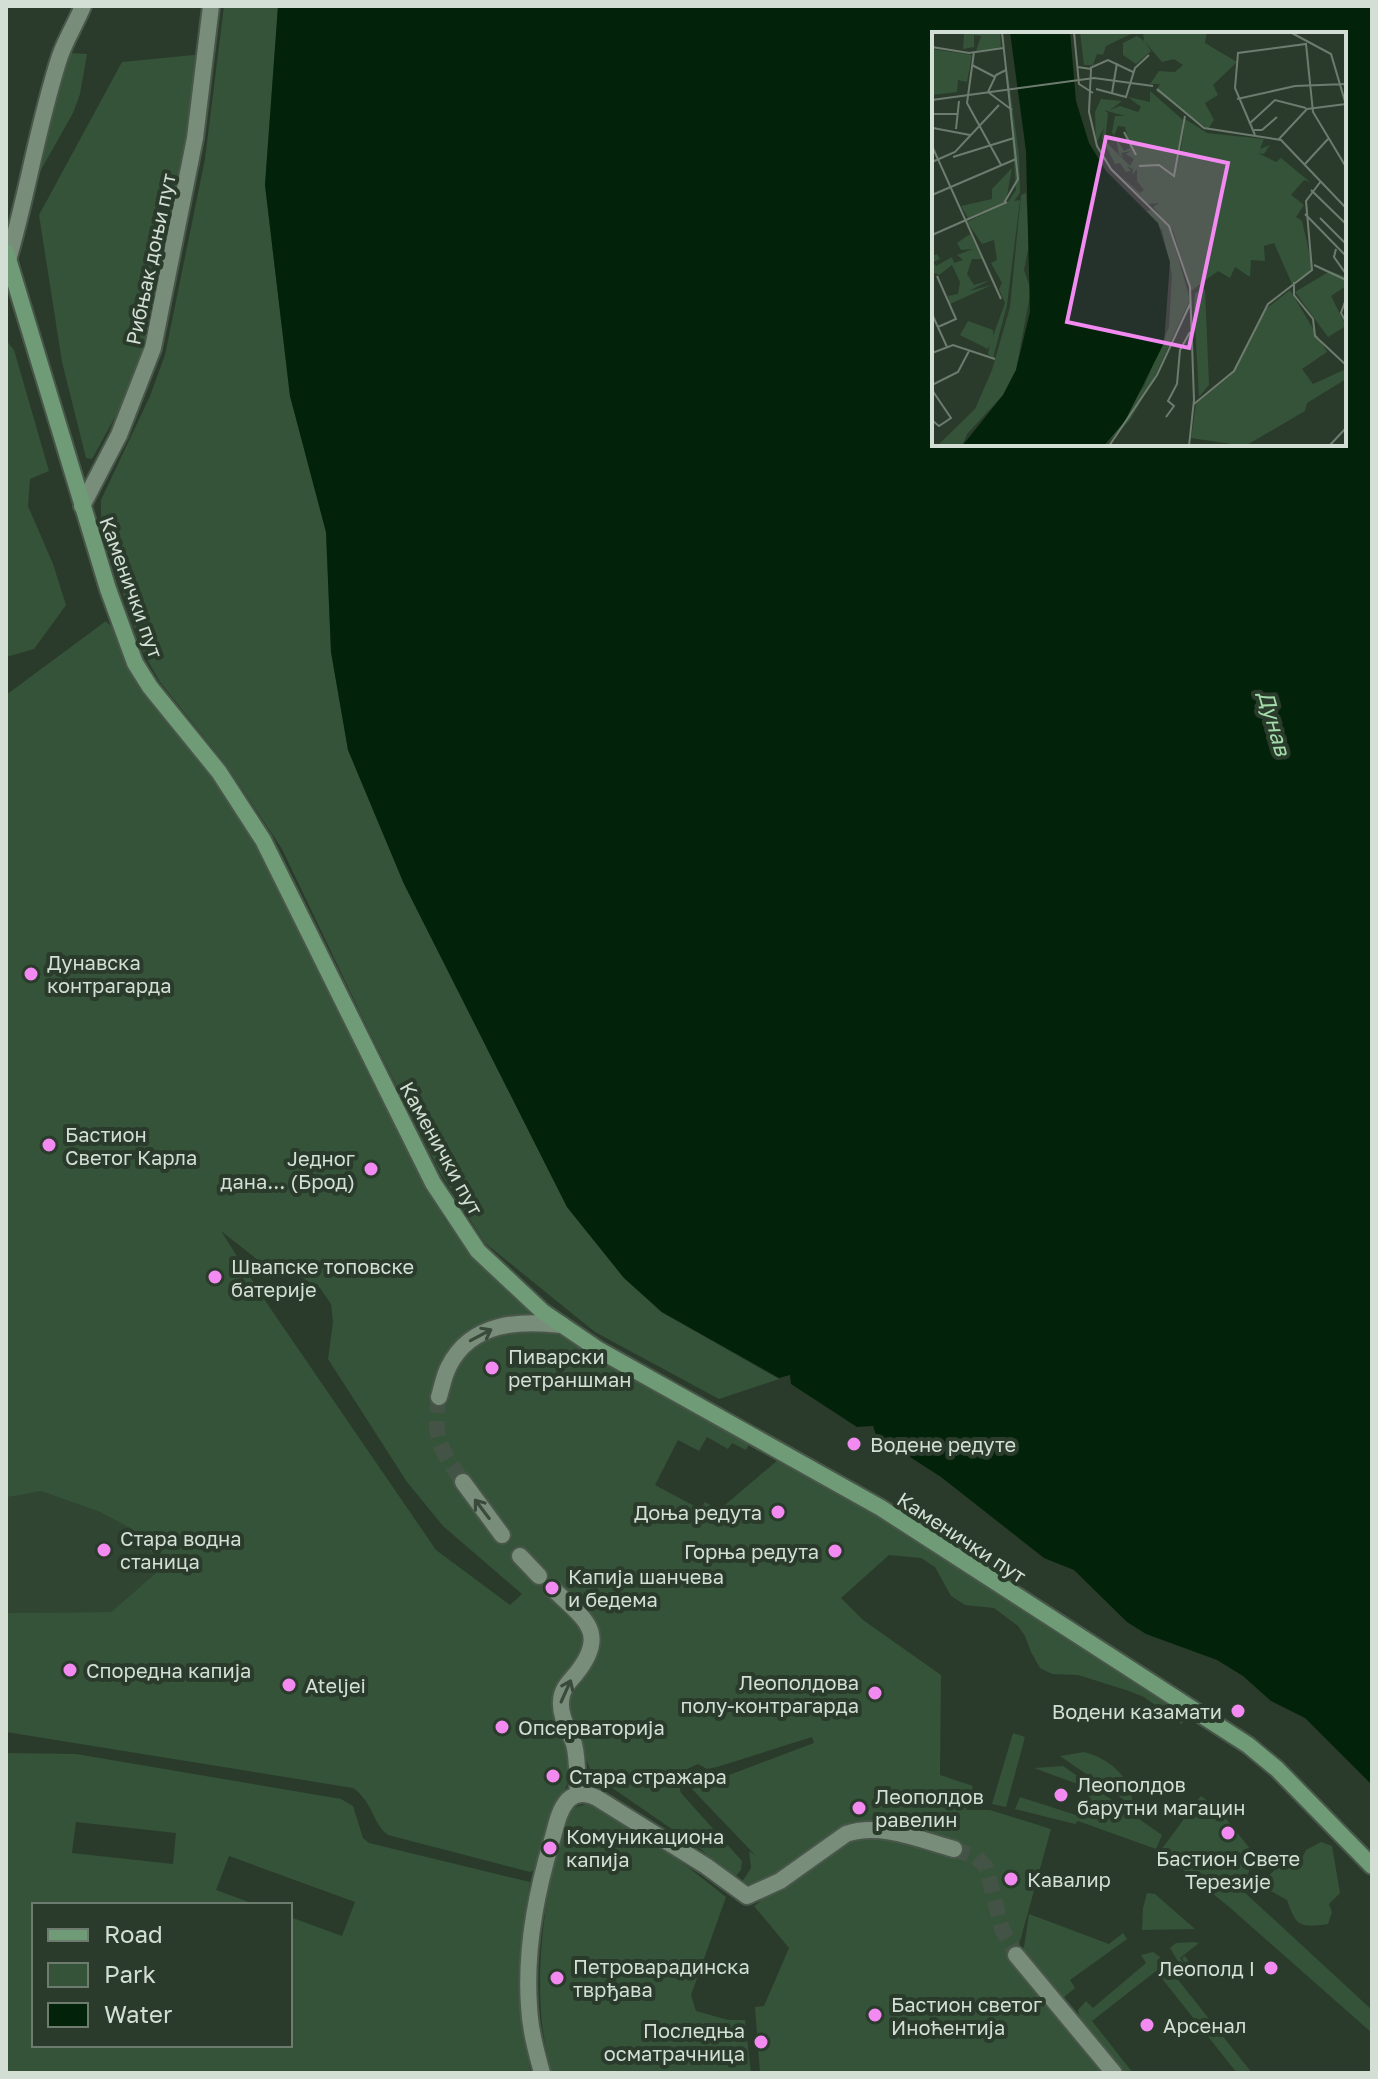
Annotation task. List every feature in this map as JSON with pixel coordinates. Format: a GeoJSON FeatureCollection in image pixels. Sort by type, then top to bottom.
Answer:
{"type":"FeatureCollection","features":[{"type":"Feature","properties":{"kind":"main road","name":"Каменички пут"},"geometry":{"type":"LineString","coordinates":[[7,256],[82,506],[135,663],[150,687],[219,772],[263,840],[440,1193],[478,1251],[520,1292],[562,1325],[684,1400],[797,1459],[881,1508],[1248,1745],[1277,1769],[1372,1866]]}},
{"type":"Feature","properties":{"kind":"street"},"geometry":{"type":"LineString","coordinates":[[7,256],[29,185],[47,99],[61,52],[83,6]]}},
{"type":"Feature","properties":{"kind":"street","name":"Рибњак доњи пут"},"geometry":{"type":"LineString","coordinates":[[82,506],[119,435],[153,348],[195,138],[211,6]]}},
{"type":"Feature","properties":{"kind":"street"},"geometry":{"type":"LineString","coordinates":[[439,1397],[449,1366],[465,1344],[483,1332],[518,1323],[562,1325]]}},
{"type":"Feature","properties":{"kind":"street"},"geometry":{"type":"LineString","coordinates":[[463,1482],[502,1535]]}},
{"type":"Feature","properties":{"kind":"street"},"geometry":{"type":"LineString","coordinates":[[520,1556],[539,1576]]}},
{"type":"Feature","properties":{"kind":"street"},"geometry":{"type":"LineString","coordinates":[[552,1588],[584,1618],[592,1636],[589,1657],[564,1688],[560,1699],[562,1716],[574,1745],[578,1794]]}},
{"type":"Feature","properties":{"kind":"street"},"geometry":{"type":"LineString","coordinates":[[542,2073],[529,2003],[532,1929],[541,1878],[560,1811],[569,1799],[578,1794],[597,1798],[706,1866],[747,1896],[766,1889],[846,1834],[857,1830],[876,1830],[954,1849]]}},
{"type":"Feature","properties":{"kind":"street"},"geometry":{"type":"LineString","coordinates":[[1016,1955],[1114,2073]]}},
{"type":"Feature","properties":{"kind":"shaded area"},"geometry":{"type":"Polygon","coordinates":[[[41,1491],[100,1512],[130,1528],[159,1560],[156,1573],[111,1612],[6,1613],[6,1494],[9,1497],[41,1491]]]}},
{"type":"Feature","properties":{"kind":"green space"},"geometry":{"type":"Polygon","coordinates":[[[224,6],[278,6],[265,185],[290,396],[326,532],[331,652],[348,750],[404,884],[567,1207],[624,1278],[661,1312],[779,1379],[719,1399],[595,1332],[485,1243],[441,1174],[282,849],[227,766],[160,682],[144,654],[101,523],[101,500],[150,396],[165,355],[205,159],[224,6]]]}},
{"type":"Feature","properties":{"kind":"green space"},"geometry":{"type":"Polygon","coordinates":[[[68,53],[87,54],[80,94],[73,113],[33,184],[68,53]]]}},
{"type":"Feature","properties":{"kind":"green space"},"geometry":{"type":"Polygon","coordinates":[[[204,54],[142,353],[126,397],[92,459],[86,458],[62,362],[39,215],[122,62],[204,54]]]}},
{"type":"Feature","properties":{"kind":"green space"},"geometry":{"type":"Polygon","coordinates":[[[6,340],[14,350],[49,471],[30,479],[28,506],[53,564],[66,605],[34,649],[6,657],[6,340]]]}},
{"type":"Feature","properties":{"kind":"green space"},"geometry":{"type":"Polygon","coordinates":[[[106,621],[116,632],[127,666],[141,690],[212,774],[234,807],[281,892],[374,1086],[445,1220],[492,1276],[538,1317],[687,1410],[749,1444],[746,1450],[732,1443],[728,1449],[707,1437],[699,1451],[678,1440],[655,1485],[700,1509],[705,1502],[719,1510],[778,1460],[821,1479],[1087,1647],[1186,1715],[1186,1721],[1181,1724],[1144,1697],[1129,1691],[1078,1675],[1052,1674],[1040,1668],[1018,1626],[994,1608],[965,1605],[951,1596],[935,1567],[921,1558],[889,1555],[841,1598],[863,1620],[941,1675],[940,1775],[973,1786],[966,1810],[990,1810],[1051,1829],[1014,1963],[1101,2068],[1101,2073],[760,2073],[755,2007],[764,2006],[789,1948],[754,1906],[783,1884],[815,1867],[866,1823],[777,1878],[753,1886],[742,1882],[751,1868],[749,1851],[756,1856],[692,1789],[814,1743],[812,1737],[717,1767],[707,1769],[698,1764],[682,1774],[679,1782],[681,1793],[742,1861],[741,1870],[736,1876],[592,1774],[581,1746],[544,1846],[534,1870],[530,1872],[388,1835],[365,1800],[353,1788],[6,1732],[6,1613],[111,1612],[156,1573],[159,1561],[130,1528],[100,1512],[41,1491],[9,1497],[6,1494],[6,695],[106,621]],[[221,1231],[436,1550],[510,1605],[522,1594],[443,1526],[407,1482],[328,1359],[333,1322],[331,1304],[320,1288],[292,1272],[277,1273],[221,1231]]]}},
{"type":"Feature","properties":{"kind":"green space"},"geometry":{"type":"Polygon","coordinates":[[[1013,1733],[1025,1737],[1006,1807],[992,1804],[1013,1733]]]}},
{"type":"Feature","properties":{"kind":"green space"},"geometry":{"type":"Polygon","coordinates":[[[1084,1752],[1101,1758],[1116,1769],[1127,1783],[1132,1800],[1127,1802],[1060,1756],[1084,1752]]]}},
{"type":"Feature","properties":{"kind":"green space"},"geometry":{"type":"Polygon","coordinates":[[[6,1753],[76,1754],[341,1799],[353,1806],[363,1838],[369,1843],[530,1882],[523,1931],[521,2001],[531,2073],[6,2073],[6,1753]],[[76,1822],[72,1853],[173,1864],[176,1833],[76,1822]]]}},
{"type":"Feature","properties":{"kind":"green space"},"geometry":{"type":"Polygon","coordinates":[[[1063,1766],[1162,1835],[1156,1849],[1078,1821],[1075,1824],[1015,1809],[1020,1797],[1082,1817],[1091,1789],[1034,1768],[1063,1766]]]}},
{"type":"Feature","properties":{"kind":"green space"},"geometry":{"type":"Polygon","coordinates":[[[1201,1796],[1219,1810],[1255,1855],[1242,1890],[1372,2010],[1372,2033],[1228,1906],[1170,1859],[1158,1854],[1201,1796]]]}},
{"type":"Feature","properties":{"kind":"green space"},"geometry":{"type":"Polygon","coordinates":[[[586,1804],[616,1816],[651,1838],[726,1897],[691,1995],[696,2011],[728,2020],[745,2020],[751,2073],[551,2073],[540,1997],[545,1916],[567,1810],[586,1804]]]}},
{"type":"Feature","properties":{"kind":"green space"},"geometry":{"type":"Polygon","coordinates":[[[1321,1842],[1332,1846],[1340,1893],[1329,1904],[1332,1912],[1328,1924],[1311,1926],[1296,1920],[1287,1900],[1264,1887],[1264,1880],[1279,1866],[1299,1864],[1306,1850],[1321,1842]]]}},
{"type":"Feature","properties":{"kind":"green space"},"geometry":{"type":"Polygon","coordinates":[[[1147,1893],[1155,1894],[1195,1929],[1142,1930],[1147,1893]]]}},
{"type":"Feature","properties":{"kind":"green space"},"geometry":{"type":"Polygon","coordinates":[[[1029,1914],[1109,1944],[1123,1933],[1127,1939],[1070,1980],[1075,1988],[1063,1998],[1023,1953],[1029,1914]]]}},
{"type":"Feature","properties":{"kind":"green space"},"geometry":{"type":"Polygon","coordinates":[[[1176,1943],[1199,1943],[1180,1958],[1188,1968],[1182,1958],[1185,1956],[1198,1974],[1189,1980],[1170,1948],[1176,1943]]]}},
{"type":"Feature","properties":{"kind":"green space"},"geometry":{"type":"Polygon","coordinates":[[[1153,1952],[1252,2073],[1237,2073],[1156,1971],[1092,2021],[1133,2073],[1124,2073],[1080,2019],[1078,2010],[1086,2001],[1093,2008],[1146,1963],[1141,1955],[1153,1952]]]}},
{"type":"Feature","properties":{"kind":"water","name":"Дунав"},"geometry":{"type":"Polygon","coordinates":[[[278,6],[1372,6],[1372,1785],[1305,1718],[1271,1701],[1243,1676],[1217,1660],[1146,1634],[1127,1622],[1074,1570],[1044,1558],[941,1477],[876,1435],[873,1426],[857,1427],[791,1384],[790,1375],[779,1378],[662,1312],[624,1278],[567,1207],[404,884],[348,750],[331,652],[326,532],[290,396],[265,185],[278,6]]]}},
{"type":"Feature","properties":{"kind":"tunnel"},"geometry":{"type":"LineString","coordinates":[[439,1397],[437,1433],[463,1482]]}},
{"type":"Feature","properties":{"kind":"tunnel"},"geometry":{"type":"LineString","coordinates":[[954,1849],[976,1857],[986,1867],[1002,1929],[1016,1955]]}},
{"type":"Feature","properties":{"kind":"place","name":"Дунавска контрагарда"},"geometry":{"type":"Point","coordinates":[31,974]}},
{"type":"Feature","properties":{"kind":"place","name":"Бастион Светог Карла"},"geometry":{"type":"Point","coordinates":[49,1145]}},
{"type":"Feature","properties":{"kind":"place","name":"Једног дана... (Брод)"},"geometry":{"type":"Point","coordinates":[371,1169]}},
{"type":"Feature","properties":{"kind":"place","name":"Швапске топовске батерије"},"geometry":{"type":"Point","coordinates":[215,1277]}},
{"type":"Feature","properties":{"kind":"place","name":"Пиварски ретраншман"},"geometry":{"type":"Point","coordinates":[492,1368]}},
{"type":"Feature","properties":{"kind":"place","name":"Водене редуте"},"geometry":{"type":"Point","coordinates":[854,1444]}},
{"type":"Feature","properties":{"kind":"place","name":"Доња редута"},"geometry":{"type":"Point","coordinates":[778,1512]}},
{"type":"Feature","properties":{"kind":"place","name":"Стара водна станица"},"geometry":{"type":"Point","coordinates":[104,1550]}},
{"type":"Feature","properties":{"kind":"place","name":"Горња редута"},"geometry":{"type":"Point","coordinates":[835,1551]}},
{"type":"Feature","properties":{"kind":"place","name":"Капија шанчева и бедема"},"geometry":{"type":"Point","coordinates":[552,1588]}},
{"type":"Feature","properties":{"kind":"place","name":"Споредна капија"},"geometry":{"type":"Point","coordinates":[70,1670]}},
{"type":"Feature","properties":{"kind":"place","name":"Ateljei"},"geometry":{"type":"Point","coordinates":[289,1685]}},
{"type":"Feature","properties":{"kind":"place","name":"Леополдова полу-контрагарда"},"geometry":{"type":"Point","coordinates":[875,1693]}},
{"type":"Feature","properties":{"kind":"place","name":"Водени казамати"},"geometry":{"type":"Point","coordinates":[1238,1711]}},
{"type":"Feature","properties":{"kind":"place","name":"Опсерваторија"},"geometry":{"type":"Point","coordinates":[502,1727]}},
{"type":"Feature","properties":{"kind":"place","name":"Стара стражара"},"geometry":{"type":"Point","coordinates":[553,1776]}},
{"type":"Feature","properties":{"kind":"place","name":"Леополдов барутни магацин"},"geometry":{"type":"Point","coordinates":[1061,1795]}},
{"type":"Feature","properties":{"kind":"place","name":"Леополдов равелин"},"geometry":{"type":"Point","coordinates":[859,1808]}},
{"type":"Feature","properties":{"kind":"place","name":"Бастион Свете Терезије"},"geometry":{"type":"Point","coordinates":[1228,1833]}},
{"type":"Feature","properties":{"kind":"place","name":"Комуникациона капија"},"geometry":{"type":"Point","coordinates":[550,1848]}},
{"type":"Feature","properties":{"kind":"place","name":"Кавалир"},"geometry":{"type":"Point","coordinates":[1011,1879]}},
{"type":"Feature","properties":{"kind":"place","name":"Леополд I"},"geometry":{"type":"Point","coordinates":[1271,1968]}},
{"type":"Feature","properties":{"kind":"place","name":"Петроварадинска тврђава"},"geometry":{"type":"Point","coordinates":[557,1978]}},
{"type":"Feature","properties":{"kind":"place","name":"Бастион светог Иноћентија"},"geometry":{"type":"Point","coordinates":[875,2015]}},
{"type":"Feature","properties":{"kind":"place","name":"Арсенал"},"geometry":{"type":"Point","coordinates":[1147,2025]}},
{"type":"Feature","properties":{"kind":"place","name":"Последња осматрачница"},"geometry":{"type":"Point","coordinates":[761,2042]}}]}
